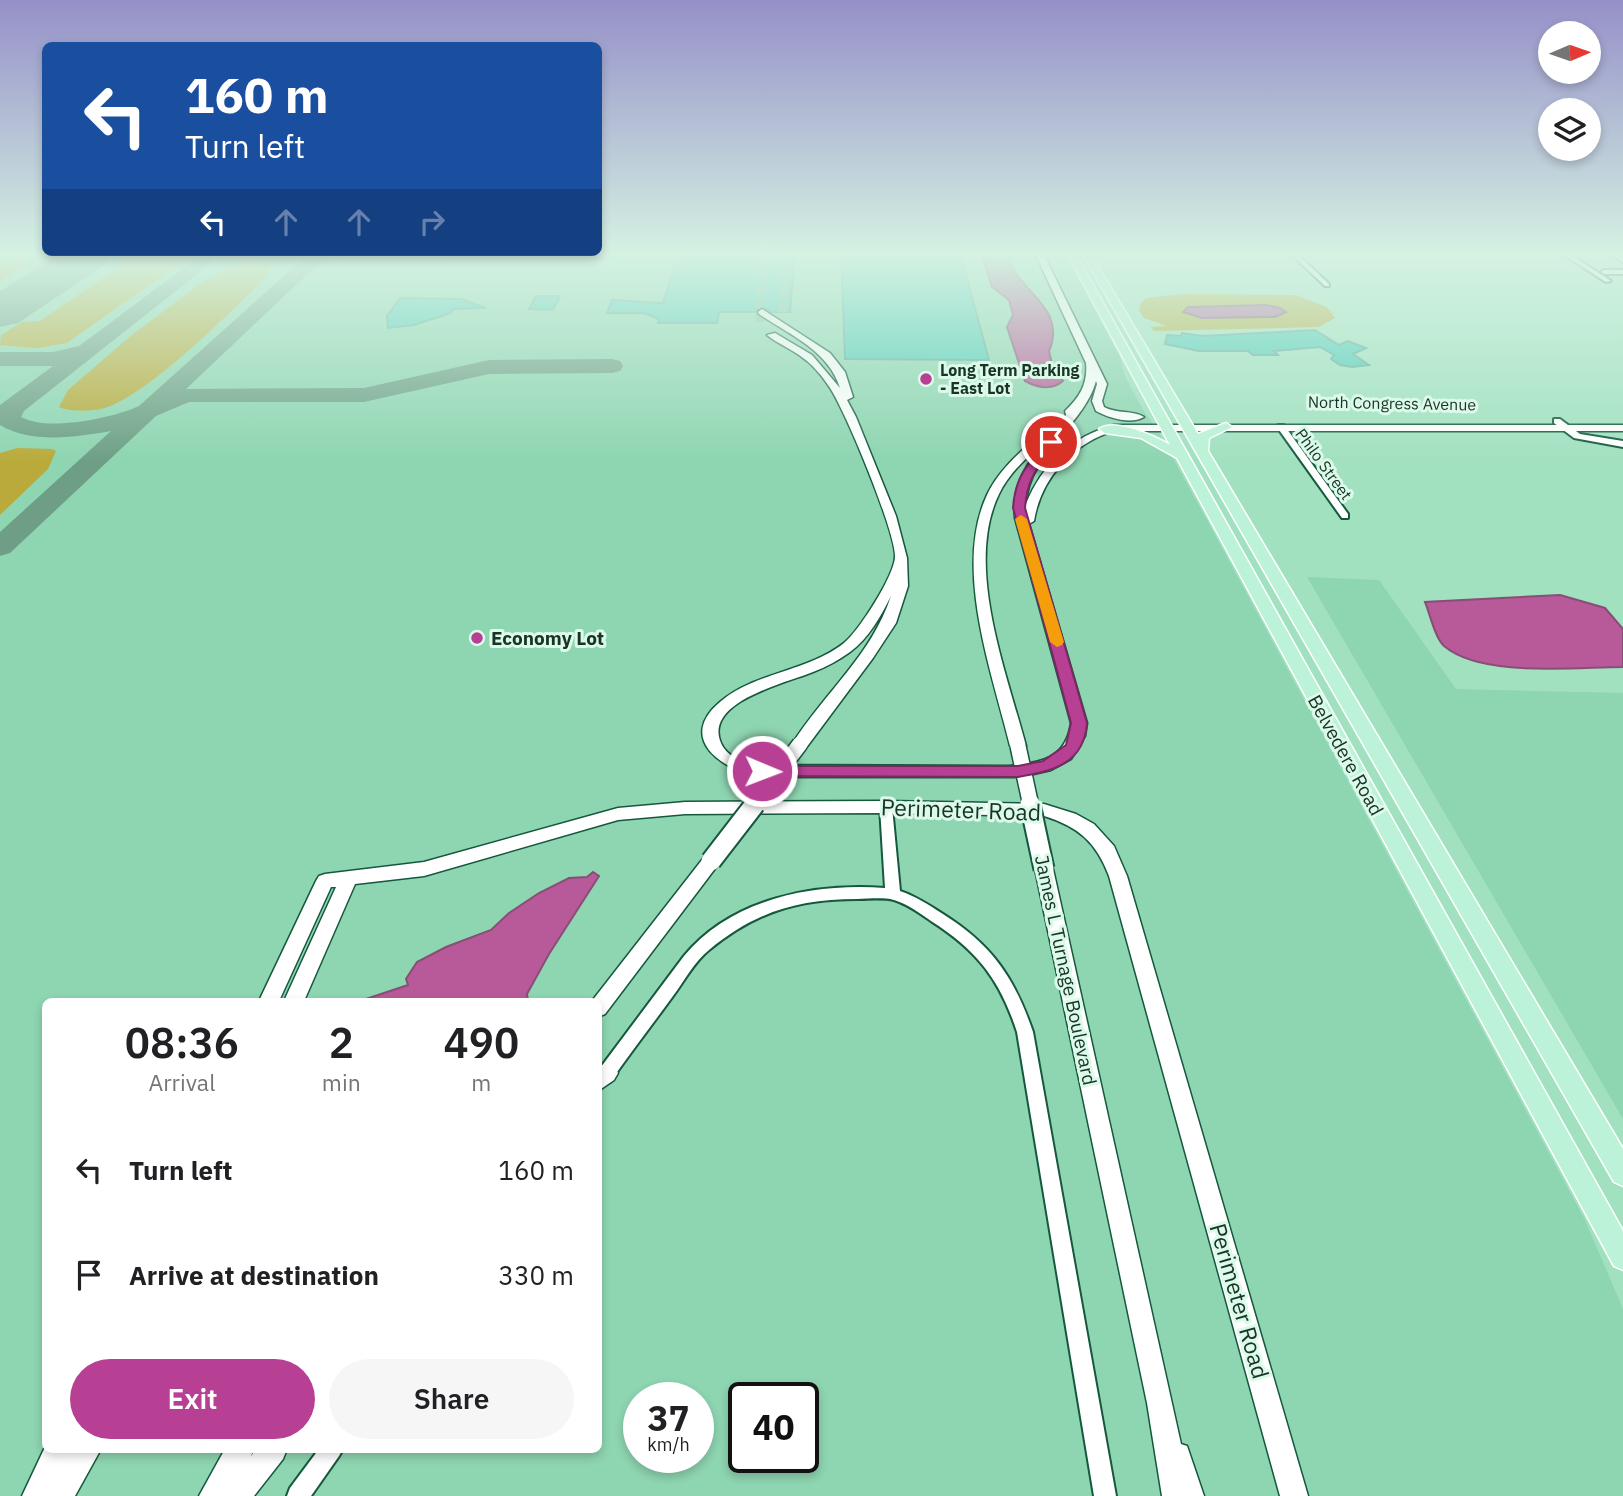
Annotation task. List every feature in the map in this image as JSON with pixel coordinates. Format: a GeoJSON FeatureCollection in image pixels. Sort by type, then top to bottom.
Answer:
{"type":"FeatureCollection","features":[{"type":"Feature","properties":{"kind":"main road","name":"Belvedere Road"},"geometry":{"type":"LineString","coordinates":[[1109,323],[1623,1257]]}},
{"type":"Feature","properties":{"kind":"main road","name":"Belvedere Road"},"geometry":{"type":"LineString","coordinates":[[1126,323],[1623,1173]]}},
{"type":"Feature","properties":{"kind":"main road"},"geometry":{"type":"LineString","coordinates":[[1202,453],[1203,436],[1226,427]]}},
{"type":"Feature","properties":{"kind":"main road"},"geometry":{"type":"LineString","coordinates":[[1105,429],[1144,435],[1182,456]]}},
{"type":"Feature","properties":{"kind":"main road"},"geometry":{"type":"LineString","coordinates":[[1296,664],[1330,697],[1352,708]]}},
{"type":"Feature","properties":{"kind":"street"},"geometry":{"type":"LineString","coordinates":[[1072,323],[1102,384],[1097,401],[1103,411],[1124,417],[1163,422]]}},
{"type":"Feature","properties":{"kind":"street"},"geometry":{"type":"LineString","coordinates":[[602,1003],[868,655],[889,622],[901,586],[901,558],[890,516],[851,417],[821,367],[764,325],[783,326],[821,349],[836,366],[849,400],[851,417]]}},
{"type":"Feature","properties":{"kind":"street","name":"James L Turnage Boulevard"},"geometry":{"type":"LineString","coordinates":[[1091,363],[1090,386],[1076,407],[1011,469],[989,502],[980,530],[978,563],[1160,1403],[1176,1496]]}},
{"type":"Feature","properties":{"kind":"street"},"geometry":{"type":"LineString","coordinates":[[901,558],[872,622],[847,646],[811,668],[734,698],[719,710],[711,722],[710,734],[713,745],[722,756],[748,769],[777,772],[1009,772],[1040,768],[1059,760],[1076,743],[1079,723],[1019,508],[1023,481],[1031,465],[1066,427],[1076,407]]}},
{"type":"Feature","properties":{"kind":"street"},"geometry":{"type":"LineString","coordinates":[[1556,421],[1577,436],[1623,444]]}},
{"type":"Feature","properties":{"kind":"street","name":"North Congress Avenue"},"geometry":{"type":"LineString","coordinates":[[1163,422],[1623,421]]}},
{"type":"Feature","properties":{"kind":"street"},"geometry":{"type":"LineString","coordinates":[[1027,538],[1030,505],[1040,482],[1073,449],[1105,429],[1163,422]]}},
{"type":"Feature","properties":{"kind":"street","name":"North Congress Avenue"},"geometry":{"type":"LineString","coordinates":[[1184,422],[1226,427],[1623,428]]}},
{"type":"Feature","properties":{"kind":"street","name":"Philo Street"},"geometry":{"type":"LineString","coordinates":[[1281,427],[1345,516]]}},
{"type":"Feature","properties":{"kind":"street"},"geometry":{"type":"LineString","coordinates":[[886,807],[892,894]]}},
{"type":"Feature","properties":{"kind":"street","name":"Perimeter Road"},"geometry":{"type":"LineString","coordinates":[[270,998],[325,881],[424,869],[597,818],[632,811],[678,808],[886,807],[1044,810],[1079,823],[1108,851],[1118,876],[1294,1496]]}},
{"type":"Feature","properties":{"kind":"street"},"geometry":{"type":"LineString","coordinates":[[295,998],[348,880]]}},
{"type":"Feature","properties":{"kind":"street"},"geometry":{"type":"LineString","coordinates":[[602,1078],[699,948],[725,928],[756,910],[791,897],[828,892],[892,894],[924,909],[964,934],[985,953],[1003,977],[1017,1003],[1025,1032],[1105,1496]]}},
{"type":"Feature","properties":{"kind":"street"},"geometry":{"type":"LineString","coordinates":[[1160,1403],[1165,1496]]}},
{"type":"Feature","properties":{"kind":"street","name":"James L Turnage Boulevard"},"geometry":{"type":"LineString","coordinates":[[1160,1403],[1190,1496]]}},
{"type":"Feature","properties":{"kind":"street"},"geometry":{"type":"LineString","coordinates":[[36,1496],[56,1453]]}},
{"type":"Feature","properties":{"kind":"street"},"geometry":{"type":"LineString","coordinates":[[60,1496],[85,1453]]}},
{"type":"Feature","properties":{"kind":"street"},"geometry":{"type":"LineString","coordinates":[[213,1496],[238,1453]]}},
{"type":"Feature","properties":{"kind":"street"},"geometry":{"type":"LineString","coordinates":[[237,1496],[270,1453]]}},
{"type":"Feature","properties":{"kind":"street"},"geometry":{"type":"LineString","coordinates":[[298,1496],[329,1453]]}},
{"type":"Feature","properties":{"kind":"shaded area"},"geometry":{"type":"Polygon","coordinates":[[[0,323],[1102,323],[1142,408],[1158,431],[1207,520],[1585,1220],[1623,1309],[1623,1496],[0,1496],[0,323]]]}},
{"type":"Feature","properties":{"kind":"shaded area"},"geometry":{"type":"Polygon","coordinates":[[[21,323],[96,323],[67,343],[37,348],[0,345],[1,335],[21,323]]]}},
{"type":"Feature","properties":{"kind":"shaded area"},"geometry":{"type":"Polygon","coordinates":[[[148,323],[219,323],[165,371],[120,401],[101,409],[86,411],[59,407],[68,390],[148,323]]]}},
{"type":"Feature","properties":{"kind":"shaded area"},"geometry":{"type":"Polygon","coordinates":[[[1009,323],[1051,323],[1053,335],[1049,351],[1052,364],[1063,381],[1044,387],[1025,381],[1007,327],[1009,323]]]}},
{"type":"Feature","properties":{"kind":"shaded area"},"geometry":{"type":"Polygon","coordinates":[[[1158,323],[1326,323],[1319,327],[1154,331],[1151,327],[1167,326],[1158,323]]]}},
{"type":"Feature","properties":{"kind":"shaded area"},"geometry":{"type":"Polygon","coordinates":[[[17,448],[56,451],[48,469],[0,515],[0,453],[17,448]]]}},
{"type":"Feature","properties":{"kind":"shaded area"},"geometry":{"type":"Polygon","coordinates":[[[1307,577],[1379,580],[1456,689],[1623,693],[1623,1119],[1307,577]]]}},
{"type":"Feature","properties":{"kind":"shaded area"},"geometry":{"type":"Polygon","coordinates":[[[1560,595],[1605,608],[1623,629],[1623,667],[1530,669],[1481,663],[1444,646],[1435,632],[1425,602],[1560,595]]]}},
{"type":"Feature","properties":{"kind":"shaded area"},"geometry":{"type":"Polygon","coordinates":[[[593,872],[599,876],[549,954],[527,994],[528,998],[369,998],[408,985],[406,979],[417,962],[446,947],[491,930],[509,913],[539,893],[569,878],[587,877],[593,872]]]}},
{"type":"Feature","properties":{"kind":"building"},"geometry":{"type":"Polygon","coordinates":[[[388,323],[421,323],[414,325],[388,328],[388,323]]]}},
{"type":"Feature","properties":{"kind":"building"},"geometry":{"type":"Polygon","coordinates":[[[844,323],[979,323],[989,360],[845,359],[844,323]]]}},
{"type":"Feature","properties":{"kind":"building"},"geometry":{"type":"Polygon","coordinates":[[[1315,330],[1339,345],[1348,341],[1366,348],[1353,354],[1369,365],[1340,365],[1331,359],[1334,355],[1320,347],[1274,351],[1278,355],[1253,355],[1248,351],[1199,351],[1165,344],[1167,335],[1181,336],[1182,333],[1203,336],[1315,330]]]}},
{"type":"Feature","properties":{"kind":"taxiway"},"geometry":{"type":"LineString","coordinates":[[13,407],[123,323]]}},
{"type":"Feature","properties":{"kind":"taxiway"},"geometry":{"type":"LineString","coordinates":[[147,411],[244,323]]}},
{"type":"Feature","properties":{"kind":"taxiway"},"geometry":{"type":"LineString","coordinates":[[0,359],[53,359],[82,352]]}},
{"type":"Feature","properties":{"kind":"taxiway"},"geometry":{"type":"LineString","coordinates":[[147,411],[194,394],[364,395],[489,367],[612,366]]}},
{"type":"Feature","properties":{"kind":"taxiway"},"geometry":{"type":"LineString","coordinates":[[0,417],[13,407]]}},
{"type":"Feature","properties":{"kind":"taxiway"},"geometry":{"type":"LineString","coordinates":[[13,407],[8,419],[17,425],[46,429],[99,426],[124,421],[147,411]]}},
{"type":"Feature","properties":{"kind":"taxiway"},"geometry":{"type":"LineString","coordinates":[[0,547],[147,411]]}},
{"type":"Feature","properties":{"kind":"slow traffic"},"geometry":{"type":"LineString","coordinates":[[1021,519],[1057,642]]}},
{"type":"Feature","properties":{"kind":"place","name":"Long Term Parking - East Lot"},"geometry":{"type":"Point","coordinates":[926,379]}},
{"type":"Feature","properties":{"kind":"place","name":"Economy Lot"},"geometry":{"type":"Point","coordinates":[477,638]}},
{"type":"Feature","properties":{"kind":"route"},"geometry":{"type":"LineString","coordinates":[[762,771],[1018,771],[1047,766],[1069,753],[1076,743],[1079,723],[1019,508],[1025,475],[1051,442]]}}]}
